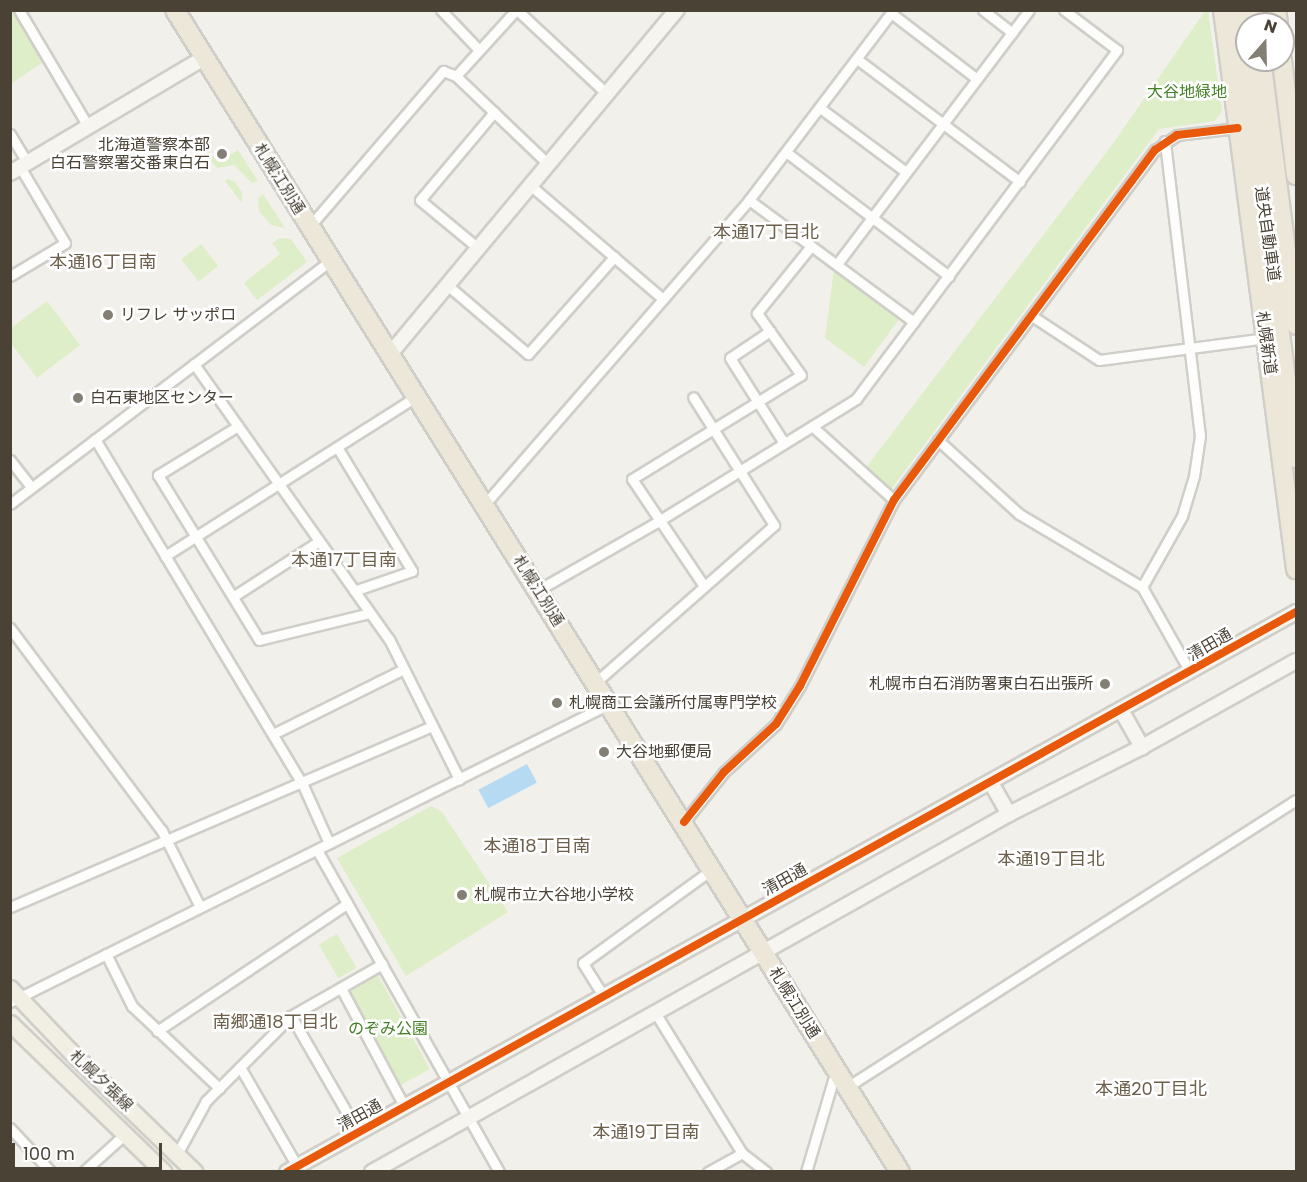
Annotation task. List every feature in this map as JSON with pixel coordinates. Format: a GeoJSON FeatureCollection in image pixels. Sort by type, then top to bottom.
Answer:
{"type":"FeatureCollection","features":[{"type":"Feature","properties":{"kind":"highway","name":"札幌江別通"},"geometry":{"type":"LineString","coordinates":[[175,10],[330,261],[684,822],[711,870],[900,1172]]}},
{"type":"Feature","properties":{"kind":"highway","name":"札幌新道"},"geometry":{"type":"LineString","coordinates":[[1222,10],[1296,569]]}},
{"type":"Feature","properties":{"kind":"highway","name":"道央自動車道"},"geometry":{"type":"LineString","coordinates":[[1238,10],[1296,459]]}},
{"type":"Feature","properties":{"kind":"highway","name":"道央自動車道"},"geometry":{"type":"LineString","coordinates":[[1263,72],[1296,325]]}},
{"type":"Feature","properties":{"kind":"highway"},"geometry":{"type":"LineString","coordinates":[[1283,72],[1296,175]]}},
{"type":"Feature","properties":{"kind":"main road","name":"札幌夕張線"},"geometry":{"type":"LineString","coordinates":[[13,996],[195,1172]]}},
{"type":"Feature","properties":{"kind":"main road","name":"札幌夕張線"},"geometry":{"type":"LineString","coordinates":[[10,1023],[164,1172]]}},
{"type":"Feature","properties":{"kind":"street"},"geometry":{"type":"LineString","coordinates":[[19,10],[88,126]]}},
{"type":"Feature","properties":{"kind":"street"},"geometry":{"type":"LineString","coordinates":[[441,10],[478,49]]}},
{"type":"Feature","properties":{"kind":"street"},"geometry":{"type":"LineString","coordinates":[[456,76],[478,49],[517,10],[607,94]]}},
{"type":"Feature","properties":{"kind":"street"},"geometry":{"type":"LineString","coordinates":[[983,10],[1012,33]]}},
{"type":"Feature","properties":{"kind":"street"},"geometry":{"type":"LineString","coordinates":[[837,264],[1029,10]]}},
{"type":"Feature","properties":{"kind":"street"},"geometry":{"type":"LineString","coordinates":[[538,590],[657,522],[856,399],[1117,50],[1064,10]]}},
{"type":"Feature","properties":{"kind":"street"},"geometry":{"type":"LineString","coordinates":[[390,354],[673,12]]}},
{"type":"Feature","properties":{"kind":"street"},"geometry":{"type":"LineString","coordinates":[[484,505],[749,200],[892,12],[977,79]]}},
{"type":"Feature","properties":{"kind":"street"},"geometry":{"type":"LineString","coordinates":[[19,167],[204,58]]}},
{"type":"Feature","properties":{"kind":"street"},"geometry":{"type":"LineString","coordinates":[[857,59],[940,125],[1020,182]]}},
{"type":"Feature","properties":{"kind":"street"},"geometry":{"type":"LineString","coordinates":[[309,227],[443,71],[456,76],[548,164]]}},
{"type":"Feature","properties":{"kind":"street"},"geometry":{"type":"LineString","coordinates":[[820,108],[906,172]]}},
{"type":"Feature","properties":{"kind":"street"},"geometry":{"type":"LineString","coordinates":[[478,248],[420,200],[494,112]]}},
{"type":"Feature","properties":{"kind":"street"},"geometry":{"type":"LineString","coordinates":[[684,822],[724,772],[776,724],[800,686],[894,500],[1165,141],[1177,135],[1238,128]]}},
{"type":"Feature","properties":{"kind":"street"},"geometry":{"type":"LineString","coordinates":[[10,134],[19,167],[65,243],[10,276]]}},
{"type":"Feature","properties":{"kind":"street"},"geometry":{"type":"LineString","coordinates":[[1142,587],[1182,516],[1194,476],[1200,416],[1165,141]]}},
{"type":"Feature","properties":{"kind":"street"},"geometry":{"type":"LineString","coordinates":[[786,152],[949,276]]}},
{"type":"Feature","properties":{"kind":"street"},"geometry":{"type":"LineString","coordinates":[[530,185],[663,299]]}},
{"type":"Feature","properties":{"kind":"street"},"geometry":{"type":"LineString","coordinates":[[749,200],[914,322]]}},
{"type":"Feature","properties":{"kind":"street"},"geometry":{"type":"LineString","coordinates":[[704,586],[657,522],[632,479],[801,375],[757,313],[811,246]]}},
{"type":"Feature","properties":{"kind":"street"},"geometry":{"type":"LineString","coordinates":[[447,284],[528,354],[614,257]]}},
{"type":"Feature","properties":{"kind":"street"},"geometry":{"type":"LineString","coordinates":[[10,504],[330,261]]}},
{"type":"Feature","properties":{"kind":"street"},"geometry":{"type":"LineString","coordinates":[[1032,316],[1099,360],[1265,338]]}},
{"type":"Feature","properties":{"kind":"street"},"geometry":{"type":"LineString","coordinates":[[770,331],[730,358],[784,443]]}},
{"type":"Feature","properties":{"kind":"street"},"geometry":{"type":"LineString","coordinates":[[194,364],[370,613],[404,669],[459,779]]}},
{"type":"Feature","properties":{"kind":"street"},"geometry":{"type":"LineString","coordinates":[[165,556],[417,396]]}},
{"type":"Feature","properties":{"kind":"street"},"geometry":{"type":"LineString","coordinates":[[596,682],[774,525],[693,397]]}},
{"type":"Feature","properties":{"kind":"street"},"geometry":{"type":"LineString","coordinates":[[238,426],[158,475],[259,640],[370,613]]}},
{"type":"Feature","properties":{"kind":"street"},"geometry":{"type":"LineString","coordinates":[[812,426],[894,500]]}},
{"type":"Feature","properties":{"kind":"street"},"geometry":{"type":"LineString","coordinates":[[95,439],[302,783],[329,843]]}},
{"type":"Feature","properties":{"kind":"street"},"geometry":{"type":"LineString","coordinates":[[938,440],[1019,514],[1142,587],[1190,672]]}},
{"type":"Feature","properties":{"kind":"street"},"geometry":{"type":"LineString","coordinates":[[337,447],[412,571],[354,591]]}},
{"type":"Feature","properties":{"kind":"street"},"geometry":{"type":"LineString","coordinates":[[10,460],[31,488]]}},
{"type":"Feature","properties":{"kind":"street"},"geometry":{"type":"LineString","coordinates":[[234,596],[319,542]]}},
{"type":"Feature","properties":{"kind":"street","name":"清田通"},"geometry":{"type":"LineString","coordinates":[[292,1169],[1296,612]]}},
{"type":"Feature","properties":{"kind":"street"},"geometry":{"type":"LineString","coordinates":[[10,628],[167,840],[200,908]]}},
{"type":"Feature","properties":{"kind":"street"},"geometry":{"type":"LineString","coordinates":[[377,1170],[764,955],[1009,814],[1142,747],[1296,661]]}},
{"type":"Feature","properties":{"kind":"street"},"geometry":{"type":"LineString","coordinates":[[273,734],[404,669]]}},
{"type":"Feature","properties":{"kind":"street"},"geometry":{"type":"LineString","coordinates":[[13,996],[200,908],[609,704]]}},
{"type":"Feature","properties":{"kind":"street"},"geometry":{"type":"LineString","coordinates":[[1120,710],[1142,747]]}},
{"type":"Feature","properties":{"kind":"street"},"geometry":{"type":"LineString","coordinates":[[10,907],[432,726]]}},
{"type":"Feature","properties":{"kind":"street"},"geometry":{"type":"LineString","coordinates":[[991,783],[1009,814]]}},
{"type":"Feature","properties":{"kind":"street"},"geometry":{"type":"LineString","coordinates":[[848,1087],[1296,800]]}},
{"type":"Feature","properties":{"kind":"street"},"geometry":{"type":"LineString","coordinates":[[317,850],[499,1172]]}},
{"type":"Feature","properties":{"kind":"street"},"geometry":{"type":"LineString","coordinates":[[604,997],[583,963],[711,870]]}},
{"type":"Feature","properties":{"kind":"street"},"geometry":{"type":"LineString","coordinates":[[158,1031],[347,904]]}},
{"type":"Feature","properties":{"kind":"street"},"geometry":{"type":"LineString","coordinates":[[106,954],[132,1006],[219,1088]]}},
{"type":"Feature","properties":{"kind":"street"},"geometry":{"type":"LineString","coordinates":[[177,1154],[206,1101],[291,1016],[382,964]]}},
{"type":"Feature","properties":{"kind":"street"},"geometry":{"type":"LineString","coordinates":[[341,988],[404,1106]]}},
{"type":"Feature","properties":{"kind":"street"},"geometry":{"type":"LineString","coordinates":[[656,1014],[742,1153],[766,1172]]}},
{"type":"Feature","properties":{"kind":"street"},"geometry":{"type":"LineString","coordinates":[[291,1016],[358,1132]]}},
{"type":"Feature","properties":{"kind":"street"},"geometry":{"type":"LineString","coordinates":[[240,1068],[292,1169]]}},
{"type":"Feature","properties":{"kind":"street"},"geometry":{"type":"LineString","coordinates":[[806,1172],[836,1070]]}},
{"type":"Feature","properties":{"kind":"street"},"geometry":{"type":"LineString","coordinates":[[10,1128],[51,1172]]}},
{"type":"Feature","properties":{"kind":"street"},"geometry":{"type":"LineString","coordinates":[[83,1172],[124,1135]]}},
{"type":"Feature","properties":{"kind":"street"},"geometry":{"type":"LineString","coordinates":[[708,1172],[742,1153]]}},
{"type":"Feature","properties":{"kind":"green space"},"geometry":{"type":"Polygon","coordinates":[[[12,10],[43,62],[11,84],[10,11],[12,10]]]}},
{"type":"Feature","properties":{"kind":"green space","name":"大谷地緑地"},"geometry":{"type":"Polygon","coordinates":[[[1205,11],[1208,11],[1222,111],[1215,121],[1159,129],[889,492],[864,470],[1112,145],[1205,11]]]}},
{"type":"Feature","properties":{"kind":"green space"},"geometry":{"type":"Polygon","coordinates":[[[238,150],[258,181],[252,183],[234,165],[217,168],[205,153],[208,151],[218,162],[238,150]]]}},
{"type":"Feature","properties":{"kind":"green space"},"geometry":{"type":"Polygon","coordinates":[[[228,179],[235,182],[242,192],[242,203],[225,181],[228,179]]]}},
{"type":"Feature","properties":{"kind":"green space"},"geometry":{"type":"Polygon","coordinates":[[[263,194],[285,228],[271,225],[259,211],[258,198],[263,194]]]}},
{"type":"Feature","properties":{"kind":"green space"},"geometry":{"type":"Polygon","coordinates":[[[280,238],[291,239],[307,262],[257,300],[244,283],[280,254],[272,243],[280,238]]]}},
{"type":"Feature","properties":{"kind":"green space"},"geometry":{"type":"Polygon","coordinates":[[[201,244],[218,266],[199,281],[181,259],[201,244]]]}},
{"type":"Feature","properties":{"kind":"green space"},"geometry":{"type":"Polygon","coordinates":[[[834,269],[900,318],[864,367],[825,338],[834,269]]]}},
{"type":"Feature","properties":{"kind":"green space"},"geometry":{"type":"Polygon","coordinates":[[[47,301],[80,345],[37,378],[11,343],[11,328],[47,301]]]}},
{"type":"Feature","properties":{"kind":"green space"},"geometry":{"type":"Polygon","coordinates":[[[431,806],[442,812],[508,912],[406,976],[337,858],[431,806]]]}},
{"type":"Feature","properties":{"kind":"green space"},"geometry":{"type":"Polygon","coordinates":[[[337,934],[356,968],[338,978],[319,944],[337,934]]]}},
{"type":"Feature","properties":{"kind":"green space","name":"のぞみ公園"},"geometry":{"type":"Polygon","coordinates":[[[376,972],[430,1069],[399,1086],[345,989],[376,972]]]}},
{"type":"Feature","properties":{"kind":"water"},"geometry":{"type":"Polygon","coordinates":[[[527,764],[537,783],[488,808],[478,790],[527,764]]]}},
{"type":"Feature","properties":{"kind":"cycle path"},"geometry":{"type":"LineString","coordinates":[[684,822],[724,772],[776,724],[800,686],[894,500],[1155,150],[1177,135],[1238,128]]}},
{"type":"Feature","properties":{"kind":"cycle path"},"geometry":{"type":"LineString","coordinates":[[287,1172],[1296,612]]}},
{"type":"Feature","properties":{"kind":"place","name":"北海道警察本部 白石警察署交番東白石"},"geometry":{"type":"Point","coordinates":[222,154]}},
{"type":"Feature","properties":{"kind":"place","name":"リフレ サッポロ"},"geometry":{"type":"Point","coordinates":[108,315]}},
{"type":"Feature","properties":{"kind":"place","name":"白石東地区センター"},"geometry":{"type":"Point","coordinates":[78,398]}},
{"type":"Feature","properties":{"kind":"place","name":"札幌市白石消防署東白石出張所"},"geometry":{"type":"Point","coordinates":[1105,684]}},
{"type":"Feature","properties":{"kind":"place","name":"札幌商工会議所付属専門学校"},"geometry":{"type":"Point","coordinates":[557,703]}},
{"type":"Feature","properties":{"kind":"place","name":"大谷地郵便局"},"geometry":{"type":"Point","coordinates":[604,752]}},
{"type":"Feature","properties":{"kind":"place","name":"札幌市立大谷地小学校"},"geometry":{"type":"Point","coordinates":[462,895]}},
{"type":"Feature","properties":{"kind":"district","name":"本通17丁目北"},"geometry":{"type":"Point","coordinates":[766,232]}},
{"type":"Feature","properties":{"kind":"district","name":"本通16丁目南"},"geometry":{"type":"Point","coordinates":[103,262]}},
{"type":"Feature","properties":{"kind":"district","name":"本通17丁目南"},"geometry":{"type":"Point","coordinates":[344,560]}},
{"type":"Feature","properties":{"kind":"district","name":"本通18丁目南"},"geometry":{"type":"Point","coordinates":[537,846]}},
{"type":"Feature","properties":{"kind":"district","name":"本通19丁目北"},"geometry":{"type":"Point","coordinates":[1051,859]}},
{"type":"Feature","properties":{"kind":"district","name":"南郷通18丁目北"},"geometry":{"type":"Point","coordinates":[275,1022]}},
{"type":"Feature","properties":{"kind":"district","name":"本通20丁目北"},"geometry":{"type":"Point","coordinates":[1151,1089]}},
{"type":"Feature","properties":{"kind":"district","name":"本通19丁目南"},"geometry":{"type":"Point","coordinates":[646,1132]}}]}
